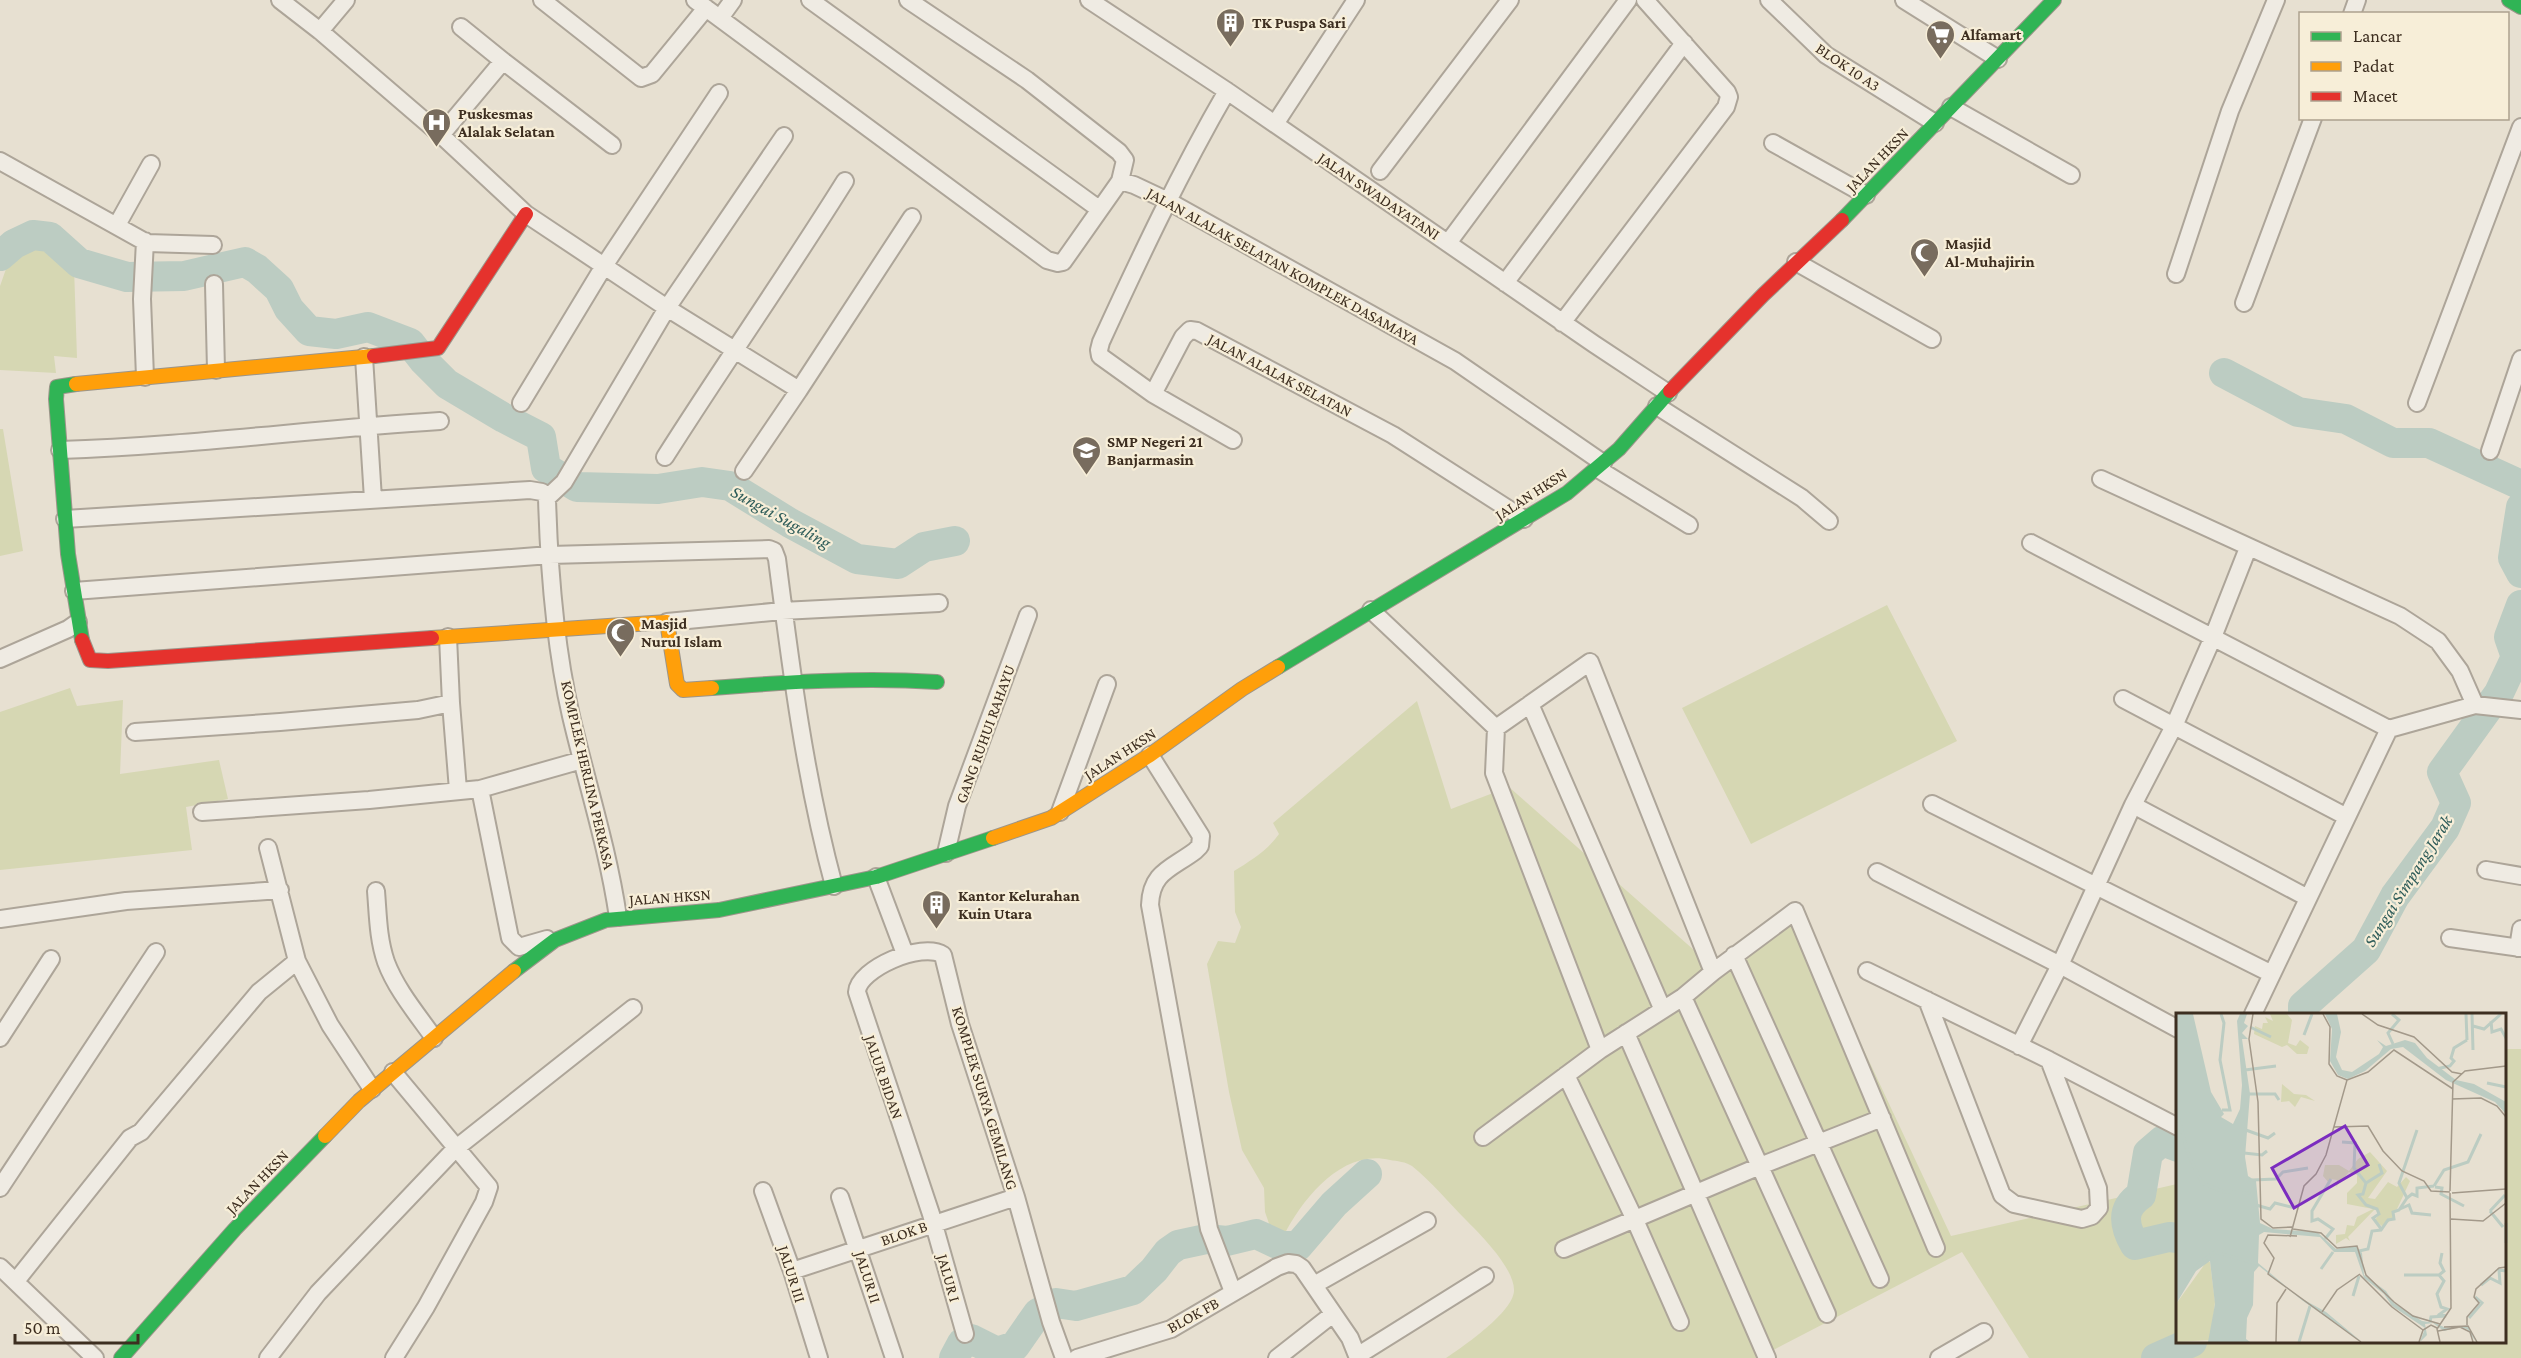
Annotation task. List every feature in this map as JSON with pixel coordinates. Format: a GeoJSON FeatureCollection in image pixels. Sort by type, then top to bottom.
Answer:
{"type":"FeatureCollection","features":[{"type":"Feature","properties":{"kind":"main road","name":"JALAN HKSN"},"geometry":{"type":"LineString","coordinates":[[121,1358],[235,1229],[372,1089],[492,988],[555,940],[618,917],[719,910],[876,877],[1051,818],[1150,755],[1242,689],[1567,493],[1601,466],[1668,393],[1796,262],[1866,195],[2054,0]]}},
{"type":"Feature","properties":{"kind":"main road"},"geometry":{"type":"LineString","coordinates":[[2509,0],[2521,7]]}},
{"type":"Feature","properties":{"kind":"main road"},"geometry":{"type":"LineString","coordinates":[[526,214],[438,348],[409,353],[57,387],[65,519],[78,622],[87,656],[93,661],[100,662],[667,622],[680,689],[698,691],[792,682],[891,678],[937,682]]}},
{"type":"Feature","properties":{"kind":"street"},"geometry":{"type":"LineString","coordinates":[[280,0],[441,135],[526,214],[667,308],[799,390]]}},
{"type":"Feature","properties":{"kind":"street"},"geometry":{"type":"LineString","coordinates":[[320,32],[346,0]]}},
{"type":"Feature","properties":{"kind":"street"},"geometry":{"type":"LineString","coordinates":[[542,0],[641,78],[652,74],[701,4],[1047,260],[1063,262],[1120,182],[1125,160],[1119,152],[1027,80],[908,0]]}},
{"type":"Feature","properties":{"kind":"street"},"geometry":{"type":"LineString","coordinates":[[720,18],[733,0]]}},
{"type":"Feature","properties":{"kind":"street"},"geometry":{"type":"LineString","coordinates":[[810,0],[1099,209]]}},
{"type":"Feature","properties":{"kind":"street","name":"JALAN SWADAYATANI"},"geometry":{"type":"LineString","coordinates":[[1089,0],[1227,91],[1668,393]]}},
{"type":"Feature","properties":{"kind":"street"},"geometry":{"type":"LineString","coordinates":[[1275,124],[1356,0]]}},
{"type":"Feature","properties":{"kind":"street"},"geometry":{"type":"LineString","coordinates":[[1380,171],[1510,0]]}},
{"type":"Feature","properties":{"kind":"street"},"geometry":{"type":"LineString","coordinates":[[1448,243],[1628,0]]}},
{"type":"Feature","properties":{"kind":"street"},"geometry":{"type":"LineString","coordinates":[[1562,322],[1726,106],[1729,98],[1727,92],[1645,0]]}},
{"type":"Feature","properties":{"kind":"street","name":"BLOK 10 A3"},"geometry":{"type":"LineString","coordinates":[[1769,0],[1827,55],[1935,123]]}},
{"type":"Feature","properties":{"kind":"street"},"geometry":{"type":"LineString","coordinates":[[1904,0],[1998,58]]}},
{"type":"Feature","properties":{"kind":"street"},"geometry":{"type":"LineString","coordinates":[[2176,274],[2229,111],[2276,0]]}},
{"type":"Feature","properties":{"kind":"street"},"geometry":{"type":"LineString","coordinates":[[461,27],[612,145]]}},
{"type":"Feature","properties":{"kind":"street"},"geometry":{"type":"LineString","coordinates":[[1505,283],[1684,43]]}},
{"type":"Feature","properties":{"kind":"street"},"geometry":{"type":"LineString","coordinates":[[441,135],[503,61]]}},
{"type":"Feature","properties":{"kind":"street"},"geometry":{"type":"LineString","coordinates":[[1227,91],[1168,201],[1099,350],[1100,356],[1107,362],[1153,394],[1233,440]]}},
{"type":"Feature","properties":{"kind":"street"},"geometry":{"type":"LineString","coordinates":[[521,403],[604,266],[719,93]]}},
{"type":"Feature","properties":{"kind":"street"},"geometry":{"type":"LineString","coordinates":[[1951,107],[2071,176]]}},
{"type":"Feature","properties":{"kind":"street"},"geometry":{"type":"LineString","coordinates":[[2244,303],[2312,120]]}},
{"type":"Feature","properties":{"kind":"street"},"geometry":{"type":"LineString","coordinates":[[2417,404],[2521,126]]}},
{"type":"Feature","properties":{"kind":"street"},"geometry":{"type":"LineString","coordinates":[[65,519],[530,490],[545,495],[564,482],[667,308],[784,136]]}},
{"type":"Feature","properties":{"kind":"street"},"geometry":{"type":"LineString","coordinates":[[1773,143],[1866,195]]}},
{"type":"Feature","properties":{"kind":"street"},"geometry":{"type":"LineString","coordinates":[[0,161],[144,241],[153,244],[213,245]]}},
{"type":"Feature","properties":{"kind":"street"},"geometry":{"type":"LineString","coordinates":[[117,225],[151,164]]}},
{"type":"Feature","properties":{"kind":"street"},"geometry":{"type":"LineString","coordinates":[[665,457],[734,349],[796,260],[845,181]]}},
{"type":"Feature","properties":{"kind":"street","name":"JALAN ALALAK SELATAN KOMPLEK DASAMAYA"},"geometry":{"type":"LineString","coordinates":[[1120,182],[1134,185],[1168,201],[1455,361],[1601,466],[1689,525]]}},
{"type":"Feature","properties":{"kind":"street"},"geometry":{"type":"LineString","coordinates":[[744,471],[912,217]]}},
{"type":"Feature","properties":{"kind":"street"},"geometry":{"type":"LineString","coordinates":[[144,241],[142,299],[145,377]]}},
{"type":"Feature","properties":{"kind":"street"},"geometry":{"type":"LineString","coordinates":[[1796,262],[1932,339]]}},
{"type":"Feature","properties":{"kind":"street"},"geometry":{"type":"LineString","coordinates":[[214,284],[216,370]]}},
{"type":"Feature","properties":{"kind":"street","name":"JALAN ALALAK SELATAN"},"geometry":{"type":"LineString","coordinates":[[1153,394],[1183,337],[1190,330],[1197,331],[1393,435],[1524,519]]}},
{"type":"Feature","properties":{"kind":"street"},"geometry":{"type":"LineString","coordinates":[[364,357],[373,499]]}},
{"type":"Feature","properties":{"kind":"street"},"geometry":{"type":"LineString","coordinates":[[2490,452],[2521,359]]}},
{"type":"Feature","properties":{"kind":"street"},"geometry":{"type":"LineString","coordinates":[[1657,406],[1802,498],[1829,521]]}},
{"type":"Feature","properties":{"kind":"street"},"geometry":{"type":"LineString","coordinates":[[60,450],[258,437],[440,421]]}},
{"type":"Feature","properties":{"kind":"street"},"geometry":{"type":"LineString","coordinates":[[2101,479],[2400,616],[2438,641],[2460,671],[2479,705]]}},
{"type":"Feature","properties":{"kind":"street","name":"KOMPLEK HERLINA PERKASA"},"geometry":{"type":"LineString","coordinates":[[545,495],[557,629],[571,714],[607,854],[618,917]]}},
{"type":"Feature","properties":{"kind":"street"},"geometry":{"type":"LineString","coordinates":[[2031,543],[2389,729],[2479,705],[2515,709]]}},
{"type":"Feature","properties":{"kind":"street"},"geometry":{"type":"LineString","coordinates":[[74,591],[550,555],[762,548],[774,551],[779,572],[792,682],[823,846],[834,886]]}},
{"type":"Feature","properties":{"kind":"street"},"geometry":{"type":"LineString","coordinates":[[2019,1046],[2060,965],[2133,806],[2174,726],[2213,637],[2248,548]]}},
{"type":"Feature","properties":{"kind":"street"},"geometry":{"type":"LineString","coordinates":[[667,622],[782,612],[939,603]]}},
{"type":"Feature","properties":{"kind":"street"},"geometry":{"type":"LineString","coordinates":[[1371,610],[1496,728],[1494,773],[1600,1050]]}},
{"type":"Feature","properties":{"kind":"street","name":"GANG RUHUI RAHAYU"},"geometry":{"type":"LineString","coordinates":[[945,854],[957,806],[1028,615]]}},
{"type":"Feature","properties":{"kind":"street"},"geometry":{"type":"LineString","coordinates":[[0,659],[68,629],[78,622]]}},
{"type":"Feature","properties":{"kind":"street"},"geometry":{"type":"LineString","coordinates":[[448,637],[458,790]]}},
{"type":"Feature","properties":{"kind":"street"},"geometry":{"type":"LineString","coordinates":[[1496,728],[1590,662],[1713,972]]}},
{"type":"Feature","properties":{"kind":"street"},"geometry":{"type":"LineString","coordinates":[[1060,813],[1107,684]]}},
{"type":"Feature","properties":{"kind":"street"},"geometry":{"type":"LineString","coordinates":[[2123,699],[2347,817]]}},
{"type":"Feature","properties":{"kind":"street"},"geometry":{"type":"LineString","coordinates":[[135,732],[418,710],[451,703]]}},
{"type":"Feature","properties":{"kind":"street"},"geometry":{"type":"LineString","coordinates":[[1530,705],[1662,1008]]}},
{"type":"Feature","properties":{"kind":"street"},"geometry":{"type":"LineString","coordinates":[[2253,1013],[2389,729]]}},
{"type":"Feature","properties":{"kind":"street"},"geometry":{"type":"LineString","coordinates":[[1150,755],[1201,836],[1200,846],[1195,851],[1154,882],[1150,891],[1149,905],[1209,1229],[1233,1292]]}},
{"type":"Feature","properties":{"kind":"street"},"geometry":{"type":"LineString","coordinates":[[201,812],[369,800],[480,789],[582,760]]}},
{"type":"Feature","properties":{"kind":"street"},"geometry":{"type":"LineString","coordinates":[[480,789],[513,943],[519,947],[525,946],[573,932]]}},
{"type":"Feature","properties":{"kind":"street"},"geometry":{"type":"LineString","coordinates":[[1932,804],[2272,974]]}},
{"type":"Feature","properties":{"kind":"street"},"geometry":{"type":"LineString","coordinates":[[2133,806],[2308,898]]}},
{"type":"Feature","properties":{"kind":"street"},"geometry":{"type":"LineString","coordinates":[[268,848],[297,961],[330,1024],[372,1089]]}},
{"type":"Feature","properties":{"kind":"street"},"geometry":{"type":"LineString","coordinates":[[2486,870],[2521,876]]}},
{"type":"Feature","properties":{"kind":"street"},"geometry":{"type":"LineString","coordinates":[[1877,872],[2060,965],[2176,1028]]}},
{"type":"Feature","properties":{"kind":"street"},"geometry":{"type":"LineString","coordinates":[[876,877],[904,954]]}},
{"type":"Feature","properties":{"kind":"street"},"geometry":{"type":"LineString","coordinates":[[0,919],[126,901],[280,890]]}},
{"type":"Feature","properties":{"kind":"street"},"geometry":{"type":"LineString","coordinates":[[376,891],[379,935],[386,961],[415,1011],[434,1038]]}},
{"type":"Feature","properties":{"kind":"street"},"geometry":{"type":"LineString","coordinates":[[1483,1137],[1600,1050],[1662,1008],[1683,997],[1734,955],[1795,911],[1936,1248]]}},
{"type":"Feature","properties":{"kind":"street"},"geometry":{"type":"LineString","coordinates":[[2450,938],[2520,948],[2521,929]]}},
{"type":"Feature","properties":{"kind":"street","name":"KOMPLEK SURYA GEMILANG"},"geometry":{"type":"LineString","coordinates":[[904,954],[926,950],[943,955],[960,1024],[1016,1197],[1064,1358]]}},
{"type":"Feature","properties":{"kind":"street"},"geometry":{"type":"LineString","coordinates":[[0,1188],[156,952]]}},
{"type":"Feature","properties":{"kind":"street","name":"JALUR BIDAN"},"geometry":{"type":"LineString","coordinates":[[904,954],[863,978],[856,992],[933,1223]]}},
{"type":"Feature","properties":{"kind":"street"},"geometry":{"type":"LineString","coordinates":[[1734,955],[1880,1279]]}},
{"type":"Feature","properties":{"kind":"street"},"geometry":{"type":"LineString","coordinates":[[0,1038],[51,959]]}},
{"type":"Feature","properties":{"kind":"street"},"geometry":{"type":"LineString","coordinates":[[16,1281],[130,1138],[141,1131],[259,992],[297,961]]}},
{"type":"Feature","properties":{"kind":"street"},"geometry":{"type":"LineString","coordinates":[[1867,971],[2049,1060],[2176,1126]]}},
{"type":"Feature","properties":{"kind":"street"},"geometry":{"type":"LineString","coordinates":[[1683,997],[1827,1314]]}},
{"type":"Feature","properties":{"kind":"street"},"geometry":{"type":"LineString","coordinates":[[1927,1000],[2002,1195],[2014,1204],[2082,1219],[2092,1216],[2098,1208],[2098,1188],[2049,1060]]}},
{"type":"Feature","properties":{"kind":"street"},"geometry":{"type":"LineString","coordinates":[[268,1358],[318,1293],[455,1149],[633,1008]]}},
{"type":"Feature","properties":{"kind":"street"},"geometry":{"type":"LineString","coordinates":[[1626,1032],[1767,1358]]}},
{"type":"Feature","properties":{"kind":"street"},"geometry":{"type":"LineString","coordinates":[[393,1072],[489,1187],[484,1202],[426,1307],[394,1358]]}},
{"type":"Feature","properties":{"kind":"street"},"geometry":{"type":"LineString","coordinates":[[1566,1075],[1635,1220],[1680,1322]]}},
{"type":"Feature","properties":{"kind":"street"},"geometry":{"type":"LineString","coordinates":[[1564,1249],[1760,1166],[1882,1118]]}},
{"type":"Feature","properties":{"kind":"street","name":"JALUR III"},"geometry":{"type":"LineString","coordinates":[[763,1191],[792,1271],[819,1358]]}},
{"type":"Feature","properties":{"kind":"street","name":"JALUR II"},"geometry":{"type":"LineString","coordinates":[[840,1197],[894,1358]]}},
{"type":"Feature","properties":{"kind":"street","name":"BLOK B"},"geometry":{"type":"LineString","coordinates":[[792,1271],[1016,1197]]}},
{"type":"Feature","properties":{"kind":"street"},"geometry":{"type":"LineString","coordinates":[[1427,1221],[1314,1284],[1350,1338],[1357,1357],[1485,1276]]}},
{"type":"Feature","properties":{"kind":"street","name":"JALUR I"},"geometry":{"type":"LineString","coordinates":[[933,1223],[965,1334]]}},
{"type":"Feature","properties":{"kind":"street","name":"BLOK FB"},"geometry":{"type":"LineString","coordinates":[[1077,1358],[1171,1329],[1288,1263],[1302,1268],[1314,1284]]}},
{"type":"Feature","properties":{"kind":"street"},"geometry":{"type":"LineString","coordinates":[[0,1267],[95,1358]]}},
{"type":"Feature","properties":{"kind":"street"},"geometry":{"type":"LineString","coordinates":[[1277,1358],[1334,1314]]}},
{"type":"Feature","properties":{"kind":"street"},"geometry":{"type":"LineString","coordinates":[[1939,1358],[1984,1332]]}},
{"type":"Feature","properties":{"kind":"green space"},"geometry":{"type":"Polygon","coordinates":[[[48,243],[74,267],[77,358],[54,356],[56,373],[0,370],[0,286],[6,269],[29,247],[48,243]]]}},
{"type":"Feature","properties":{"kind":"green space"},"geometry":{"type":"Polygon","coordinates":[[[0,429],[3,429],[23,551],[0,556],[0,429]]]}},
{"type":"Feature","properties":{"kind":"green space"},"geometry":{"type":"Polygon","coordinates":[[[1887,605],[1957,741],[1751,844],[1682,708],[1887,605]]]}},
{"type":"Feature","properties":{"kind":"green space"},"geometry":{"type":"Polygon","coordinates":[[[70,688],[77,706],[123,700],[120,774],[219,760],[228,799],[186,807],[192,850],[0,870],[0,712],[70,688]]]}},
{"type":"Feature","properties":{"kind":"green space"},"geometry":{"type":"Polygon","coordinates":[[[1417,701],[1451,809],[1509,787],[1720,973],[1802,918],[1951,1236],[2176,1184],[2176,1343],[2506,1343],[2506,1049],[2521,1049],[2521,1358],[2029,1358],[1962,1252],[1758,1358],[1446,1358],[1497,1319],[1514,1291],[1509,1273],[1496,1253],[1433,1185],[1412,1166],[1401,1162],[1373,1158],[1356,1161],[1326,1179],[1313,1192],[1284,1235],[1273,1235],[1265,1212],[1264,1188],[1242,1150],[1229,1092],[1207,964],[1218,941],[1235,943],[1241,927],[1235,912],[1234,871],[1275,840],[1279,834],[1273,823],[1417,701]]]}},
{"type":"Feature","properties":{"kind":"waterway","name":"Sungai Sugaling"},"geometry":{"type":"LineString","coordinates":[[0,256],[14,244],[33,235],[50,237],[79,263],[127,277],[184,276],[245,262],[257,269],[279,289],[289,309],[309,331],[336,334],[368,327],[410,343],[447,384],[541,437],[546,468],[577,487],[658,489],[702,482],[730,486],[790,523],[857,559],[898,564],[924,547],[955,541]]}},
{"type":"Feature","properties":{"kind":"waterway","name":"Sungai Simpang Jarak"},"geometry":{"type":"LineString","coordinates":[[2224,373],[2298,412],[2346,419],[2393,443],[2429,443],[2521,485]]}},
{"type":"Feature","properties":{"kind":"waterway","name":"Sungai Simpang Jarak"},"geometry":{"type":"LineString","coordinates":[[2521,507],[2513,558],[2521,573]]}},
{"type":"Feature","properties":{"kind":"waterway","name":"Sungai Simpang Jarak"},"geometry":{"type":"LineString","coordinates":[[2303,1013],[2303,1006],[2366,950],[2395,896],[2445,828],[2456,803],[2442,772],[2499,693],[2516,657],[2509,637],[2521,605]]}},
{"type":"Feature","properties":{"kind":"waterway","name":"Sungai Simpang Jarak"},"geometry":{"type":"LineString","coordinates":[[2176,1146],[2162,1141],[2148,1153],[2141,1195],[2130,1206],[2126,1218],[2128,1231],[2135,1245],[2169,1237],[2176,1238]]}},
{"type":"Feature","properties":{"kind":"waterway"},"geometry":{"type":"LineString","coordinates":[[954,1358],[962,1343],[971,1339],[997,1352],[1015,1346],[1038,1313],[1056,1303],[1076,1306],[1133,1290],[1154,1270],[1168,1252],[1178,1245],[1206,1239],[1227,1241],[1256,1234],[1282,1246],[1298,1246],[1334,1204],[1367,1174]]}},
{"type":"Feature","properties":{"kind":"waterway","name":"Sungai Simpang Jarak"},"geometry":{"type":"LineString","coordinates":[[2156,1358],[2190,1343]]}},
{"type":"Feature","properties":{"kind":"traffic: fast"},"geometry":{"type":"LineString","coordinates":[[1842,220],[2054,0]]}},
{"type":"Feature","properties":{"kind":"traffic: fast"},"geometry":{"type":"LineString","coordinates":[[2509,0],[2521,7]]}},
{"type":"Feature","properties":{"kind":"traffic: fast"},"geometry":{"type":"LineString","coordinates":[[76,384],[57,387],[56,399],[68,554],[82,640]]}},
{"type":"Feature","properties":{"kind":"traffic: fast"},"geometry":{"type":"LineString","coordinates":[[1278,667],[1567,493],[1619,449],[1670,391]]}},
{"type":"Feature","properties":{"kind":"traffic: fast"},"geometry":{"type":"LineString","coordinates":[[712,688],[853,680],[937,682]]}},
{"type":"Feature","properties":{"kind":"traffic: fast"},"geometry":{"type":"LineString","coordinates":[[514,971],[555,940],[606,920],[719,910],[876,877],[993,838]]}},
{"type":"Feature","properties":{"kind":"traffic: fast"},"geometry":{"type":"LineString","coordinates":[[121,1358],[235,1229],[325,1136]]}},
{"type":"Feature","properties":{"kind":"traffic: slow"},"geometry":{"type":"LineString","coordinates":[[76,384],[374,356]]}},
{"type":"Feature","properties":{"kind":"traffic: slow"},"geometry":{"type":"LineString","coordinates":[[432,638],[667,622],[677,684],[683,690],[712,688]]}},
{"type":"Feature","properties":{"kind":"traffic: slow"},"geometry":{"type":"LineString","coordinates":[[993,838],[1051,818],[1150,755],[1242,689],[1278,667]]}},
{"type":"Feature","properties":{"kind":"traffic: slow"},"geometry":{"type":"LineString","coordinates":[[325,1136],[359,1101],[514,971]]}},
{"type":"Feature","properties":{"kind":"traffic: jam"},"geometry":{"type":"LineString","coordinates":[[374,356],[438,348],[526,214]]}},
{"type":"Feature","properties":{"kind":"traffic: jam"},"geometry":{"type":"LineString","coordinates":[[1670,391],[1763,295],[1842,220]]}},
{"type":"Feature","properties":{"kind":"traffic: jam"},"geometry":{"type":"LineString","coordinates":[[82,640],[90,660],[108,661],[432,638]]}},
{"type":"Feature","properties":{"kind":"place","name":"TK Puspa Sari"},"geometry":{"type":"Point","coordinates":[1231,48]}},
{"type":"Feature","properties":{"kind":"place","name":"Alfamart"},"geometry":{"type":"Point","coordinates":[1940,60]}},
{"type":"Feature","properties":{"kind":"place","name":"Puskesmas Alalak Selatan"},"geometry":{"type":"Point","coordinates":[437,148]}},
{"type":"Feature","properties":{"kind":"place","name":"Masjid Al-Muhajirin"},"geometry":{"type":"Point","coordinates":[1924,278]}},
{"type":"Feature","properties":{"kind":"place","name":"SMP Negeri 21 Banjarmasin"},"geometry":{"type":"Point","coordinates":[1086,476]}},
{"type":"Feature","properties":{"kind":"place","name":"Masjid Nurul Islam"},"geometry":{"type":"Point","coordinates":[620,658]}},
{"type":"Feature","properties":{"kind":"place","name":"Kantor Kelurahan Kuin Utara"},"geometry":{"type":"Point","coordinates":[937,930]}}]}
